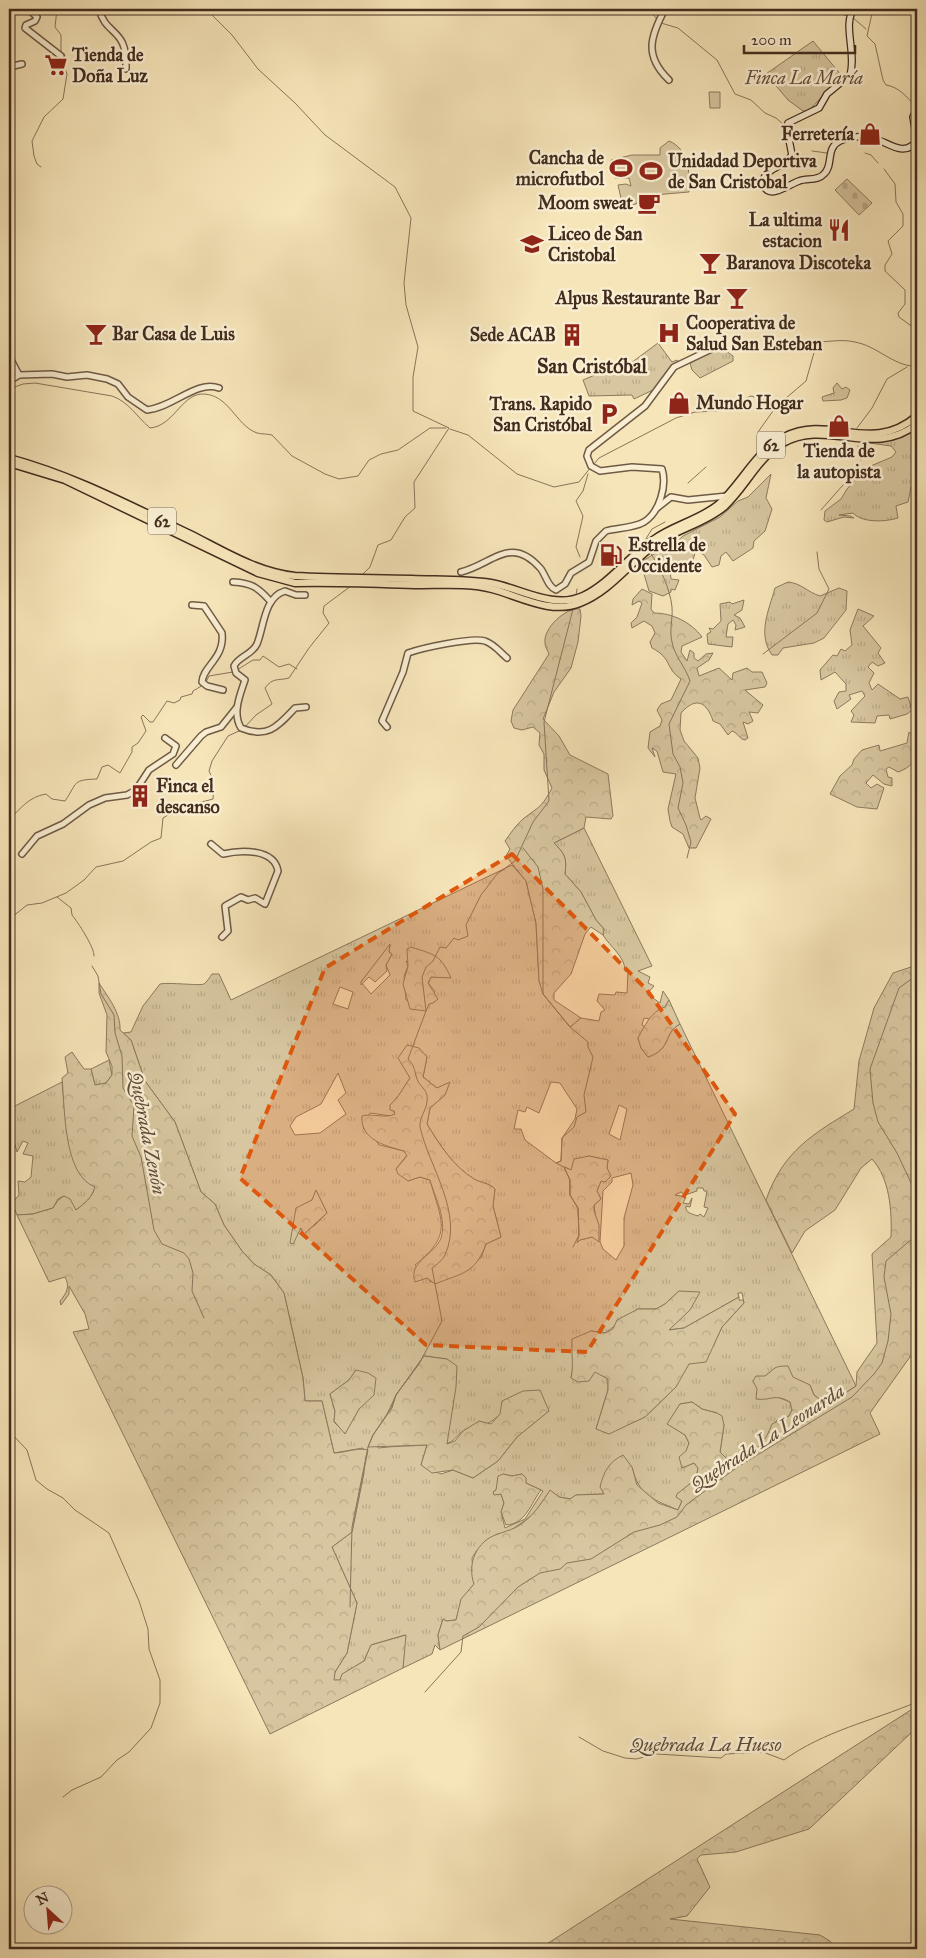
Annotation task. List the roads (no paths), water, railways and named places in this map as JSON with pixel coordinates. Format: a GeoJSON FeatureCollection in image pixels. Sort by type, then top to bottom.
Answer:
{"type":"FeatureCollection","features":[{"type":"Feature","properties":{"kind":"highway","name":"62"},"geometry":{"type":"LineString","coordinates":[[9,463],[65,480],[258,573],[286,581],[480,582],[556,603],[582,599],[607,587],[652,543],[711,510],[727,496],[765,451],[776,441],[793,433],[820,429],[880,435],[902,428],[917,416]]}},
{"type":"Feature","properties":{"kind":"highway","name":"62"},"geometry":{"type":"LineString","coordinates":[[652,543],[723,508],[767,456],[788,441],[801,436],[819,434],[884,440],[904,433],[917,424]]}},
{"type":"Feature","properties":{"kind":"highway","name":"62"},"geometry":{"type":"LineString","coordinates":[[9,458],[73,478],[266,570],[316,580]]}},
{"type":"Feature","properties":{"kind":"main road"},"geometry":{"type":"LineString","coordinates":[[851,13],[852,69],[845,80],[827,94],[819,108],[788,123],[786,129],[792,155],[786,162],[767,173],[763,180],[765,187],[773,192],[784,190],[797,181],[824,175],[827,171],[830,151],[834,145],[845,139],[868,136],[898,149],[909,148],[917,140],[913,117],[917,110]]}},
{"type":"Feature","properties":{"kind":"street"},"geometry":{"type":"LineString","coordinates":[[28,9],[37,16],[35,21],[26,25],[27,32],[61,56]]}},
{"type":"Feature","properties":{"kind":"street"},"geometry":{"type":"LineString","coordinates":[[99,9],[106,24],[118,33],[123,43],[127,52],[126,69]]}},
{"type":"Feature","properties":{"kind":"street"},"geometry":{"type":"LineString","coordinates":[[665,9],[651,40],[651,49],[658,70],[669,80]]}},
{"type":"Feature","properties":{"kind":"street"},"geometry":{"type":"LineString","coordinates":[[9,67],[22,64]]}},
{"type":"Feature","properties":{"kind":"street"},"geometry":{"type":"LineString","coordinates":[[656,508],[664,487],[662,469],[632,467],[600,471],[591,466],[587,456],[589,450],[645,406],[674,367],[720,345]]}},
{"type":"Feature","properties":{"kind":"street"},"geometry":{"type":"LineString","coordinates":[[9,356],[19,375]]}},
{"type":"Feature","properties":{"kind":"street"},"geometry":{"type":"LineString","coordinates":[[9,381],[19,375],[52,374],[67,378],[88,375],[107,379],[118,384],[128,397],[147,410],[170,404],[201,386],[210,385],[219,388]]}},
{"type":"Feature","properties":{"kind":"street"},"geometry":{"type":"LineString","coordinates":[[461,572],[497,554],[516,552],[523,554],[539,567],[552,588],[561,588],[571,573],[589,562],[600,535],[606,531],[643,523],[656,508],[671,497],[688,500],[727,496]]}},
{"type":"Feature","properties":{"kind":"street"},"geometry":{"type":"LineString","coordinates":[[233,582],[248,583],[259,588],[271,602]]}},
{"type":"Feature","properties":{"kind":"street"},"geometry":{"type":"LineString","coordinates":[[305,595],[296,595],[285,591],[278,594],[271,602],[254,650],[234,666],[236,673],[245,680],[237,707],[238,723],[241,728],[254,732],[276,728],[295,708],[306,707]]}},
{"type":"Feature","properties":{"kind":"street"},"geometry":{"type":"LineString","coordinates":[[192,605],[204,606],[222,634],[218,656],[204,674],[202,682],[206,686],[223,690]]}},
{"type":"Feature","properties":{"kind":"street"},"geometry":{"type":"LineString","coordinates":[[387,727],[382,721],[403,672],[408,653],[423,648],[483,640],[497,648],[507,658]]}},
{"type":"Feature","properties":{"kind":"street"},"geometry":{"type":"LineString","coordinates":[[176,765],[201,736],[206,732],[221,727],[237,707]]}},
{"type":"Feature","properties":{"kind":"street"},"geometry":{"type":"LineString","coordinates":[[22,854],[37,836],[63,824],[89,805],[105,798],[127,795],[136,790],[149,770],[173,754],[176,746],[165,738]]}},
{"type":"Feature","properties":{"kind":"street"},"geometry":{"type":"LineString","coordinates":[[211,844],[223,854],[235,851],[260,854],[274,861],[278,871],[265,904],[255,898],[248,900],[242,897],[225,906],[228,931],[222,937]]}},
{"type":"Feature","properties":{"kind":"waterway"},"geometry":{"type":"LineString","coordinates":[[57,9],[55,27],[61,35],[61,54]]}},
{"type":"Feature","properties":{"kind":"waterway"},"geometry":{"type":"LineString","coordinates":[[206,9],[232,35],[258,69],[295,103],[325,135],[395,187],[411,218],[404,283],[406,305],[418,347],[413,377],[413,411],[449,428],[414,482],[415,508],[405,517],[391,540],[378,545],[370,567],[361,576]]}},
{"type":"Feature","properties":{"kind":"waterway"},"geometry":{"type":"LineString","coordinates":[[648,9],[657,19]]}},
{"type":"Feature","properties":{"kind":"waterway"},"geometry":{"type":"LineString","coordinates":[[823,9],[848,16]]}},
{"type":"Feature","properties":{"kind":"waterway"},"geometry":{"type":"LineString","coordinates":[[873,9],[867,36],[875,44],[883,80],[886,85],[902,93],[915,106]]}},
{"type":"Feature","properties":{"kind":"waterway"},"geometry":{"type":"LineString","coordinates":[[852,17],[866,29]]}},
{"type":"Feature","properties":{"kind":"waterway"},"geometry":{"type":"LineString","coordinates":[[661,23],[678,28],[717,60],[735,94],[751,100],[765,113],[776,118],[784,125]]}},
{"type":"Feature","properties":{"kind":"waterway"},"geometry":{"type":"LineString","coordinates":[[41,167],[37,164],[34,156],[32,141],[44,117],[63,99],[67,74],[61,57]]}},
{"type":"Feature","properties":{"kind":"waterway"},"geometry":{"type":"LineString","coordinates":[[812,151],[827,153]]}},
{"type":"Feature","properties":{"kind":"waterway"},"geometry":{"type":"LineString","coordinates":[[865,153],[871,155],[878,163]]}},
{"type":"Feature","properties":{"kind":"waterway"},"geometry":{"type":"LineString","coordinates":[[884,169],[895,184],[896,202],[903,214],[903,226],[888,241],[892,254],[885,265],[885,271],[905,290],[905,304],[898,313],[899,317],[914,328],[917,338]]}},
{"type":"Feature","properties":{"kind":"waterway"},"geometry":{"type":"LineString","coordinates":[[594,464],[599,458],[676,418],[695,412],[718,411],[751,396],[779,404],[806,381],[815,349],[820,342],[854,342],[902,364],[917,366]]}},
{"type":"Feature","properties":{"kind":"waterway"},"geometry":{"type":"LineString","coordinates":[[857,428],[872,408],[887,379],[907,367]]}},
{"type":"Feature","properties":{"kind":"waterway"},"geometry":{"type":"LineString","coordinates":[[9,389],[23,384],[35,383],[112,396],[128,406],[150,428],[165,422],[194,396],[201,394],[211,395],[225,404],[249,429],[257,433],[272,435],[292,456],[325,474],[339,479],[358,476],[369,460],[381,454],[398,450],[430,428],[446,428]]}},
{"type":"Feature","properties":{"kind":"waterway"},"geometry":{"type":"LineString","coordinates":[[758,432],[778,404]]}},
{"type":"Feature","properties":{"kind":"waterway"},"geometry":{"type":"LineString","coordinates":[[450,429],[468,435],[517,474],[554,487],[579,482],[591,467]]}},
{"type":"Feature","properties":{"kind":"waterway"},"geometry":{"type":"LineString","coordinates":[[858,446],[861,460]]}},
{"type":"Feature","properties":{"kind":"waterway"},"geometry":{"type":"LineString","coordinates":[[688,483],[706,467]]}},
{"type":"Feature","properties":{"kind":"waterway"},"geometry":{"type":"LineString","coordinates":[[821,510],[858,468]]}},
{"type":"Feature","properties":{"kind":"waterway"},"geometry":{"type":"LineString","coordinates":[[580,557],[576,547],[583,516],[576,501],[583,491],[588,474]]}},
{"type":"Feature","properties":{"kind":"waterway"},"geometry":{"type":"LineString","coordinates":[[644,542],[652,529],[665,522]]}},
{"type":"Feature","properties":{"kind":"waterway"},"geometry":{"type":"LineString","coordinates":[[650,552],[667,585],[672,607],[672,642],[690,681],[669,724],[673,754],[680,767],[683,783],[678,808],[691,842],[687,858]]}},
{"type":"Feature","properties":{"kind":"waterway"},"geometry":{"type":"LineString","coordinates":[[763,654],[817,613],[829,589],[819,569],[817,552]]}},
{"type":"Feature","properties":{"kind":"waterway"},"geometry":{"type":"LineString","coordinates":[[244,728],[256,715],[272,704],[265,688],[273,681],[289,678],[329,623],[323,613],[324,606],[351,586]]}},
{"type":"Feature","properties":{"kind":"waterway"},"geometry":{"type":"LineString","coordinates":[[576,595],[577,589]]}},
{"type":"Feature","properties":{"kind":"waterway"},"geometry":{"type":"LineString","coordinates":[[350,1607],[352,1527],[368,1447],[373,1435],[392,1408],[396,1395],[419,1364],[442,1321],[432,1268],[445,1255],[450,1239],[448,1207],[420,1127],[427,1102],[427,1094],[418,1082],[413,1066],[408,1059],[426,1011],[422,977],[426,967],[433,961],[440,947],[446,948],[454,938],[458,940],[468,936],[466,925],[481,895],[497,874],[515,861],[533,822],[549,801],[544,722],[573,609]]}},
{"type":"Feature","properties":{"kind":"waterway"},"geometry":{"type":"LineString","coordinates":[[237,670],[253,660],[260,660],[263,656],[279,667],[289,664],[297,669]]}},
{"type":"Feature","properties":{"kind":"waterway"},"geometry":{"type":"LineString","coordinates":[[206,682],[209,676],[233,672]]}},
{"type":"Feature","properties":{"kind":"waterway"},"geometry":{"type":"LineString","coordinates":[[9,819],[40,795],[46,794],[52,799],[65,801],[76,783],[83,780],[97,779],[102,767],[108,765],[120,773],[132,752],[132,747],[138,743],[146,731],[141,717],[143,715],[150,722],[153,722],[167,701],[174,703],[180,700],[181,697],[192,694],[193,691],[203,685]]}},
{"type":"Feature","properties":{"kind":"waterway"},"geometry":{"type":"LineString","coordinates":[[9,938],[13,923],[12,917],[27,905],[42,903],[66,893],[84,880],[96,867],[123,861],[151,842],[161,838],[163,818],[179,808],[213,799],[214,782],[209,771],[212,761],[228,736],[241,730]]}},
{"type":"Feature","properties":{"kind":"waterway"},"geometry":{"type":"LineString","coordinates":[[523,848],[538,867],[543,889],[543,994],[570,1027],[588,1042],[588,1047],[593,1057],[584,1095],[586,1112],[577,1117],[574,1127],[562,1138],[561,1161],[556,1163],[564,1167],[570,1180],[570,1195],[578,1208],[579,1235],[573,1247]]}},
{"type":"Feature","properties":{"kind":"waterway","name":"Quebrada Zenón"},"geometry":{"type":"LineString","coordinates":[[57,897],[71,908],[72,915],[89,941],[94,956]]}},
{"type":"Feature","properties":{"kind":"waterway","name":"Quebrada Zenón"},"geometry":{"type":"LineString","coordinates":[[92,966],[98,976],[101,994],[114,1015],[115,1033],[122,1056],[123,1088],[134,1106],[132,1136],[141,1157],[154,1230],[162,1244],[184,1253],[189,1259],[193,1273],[192,1291],[204,1318]]}},
{"type":"Feature","properties":{"kind":"waterway","name":"Quebrada La Leonarda"},"geometry":{"type":"LineString","coordinates":[[917,975],[899,988],[870,1069],[873,1103],[878,1122],[897,1153],[912,1185],[917,1215]]}},
{"type":"Feature","properties":{"kind":"waterway","name":"Quebrada La Leonarda"},"geometry":{"type":"LineString","coordinates":[[425,1692],[461,1652],[463,1636],[479,1627],[518,1587],[540,1573],[560,1569],[567,1563],[591,1559],[634,1532],[660,1525],[677,1517],[686,1505],[736,1468],[852,1397],[882,1363],[888,1341],[891,1314],[884,1277],[886,1261],[913,1238],[917,1227]]}},
{"type":"Feature","properties":{"kind":"waterway"},"geometry":{"type":"LineString","coordinates":[[9,1431],[27,1450],[36,1480],[109,1533],[139,1601],[148,1629],[149,1649],[160,1680],[160,1703],[151,1728],[129,1752],[117,1760],[101,1777],[72,1790],[63,1797]]}},
{"type":"Feature","properties":{"kind":"waterway","name":"Quebrada La Hueso"},"geometry":{"type":"LineString","coordinates":[[579,1737],[603,1751],[625,1758],[636,1759],[657,1754],[721,1758],[726,1754],[763,1752],[784,1760],[815,1741],[917,1702]]}},
{"type":"Feature","properties":{"kind":"place","name":"Tienda de Doña Luz"},"geometry":{"type":"Point","coordinates":[56,65]}},
{"type":"Feature","properties":{"kind":"place","name":"Ferretería"},"geometry":{"type":"Point","coordinates":[870,134]}},
{"type":"Feature","properties":{"kind":"place","name":"Cancha de microfutbol"},"geometry":{"type":"Point","coordinates":[621,168]}},
{"type":"Feature","properties":{"kind":"place","name":"Unidadad Deportiva de San Cristobal"},"geometry":{"type":"Point","coordinates":[651,171]}},
{"type":"Feature","properties":{"kind":"place","name":"Moom sweat"},"geometry":{"type":"Point","coordinates":[649,203]}},
{"type":"Feature","properties":{"kind":"place","name":"La ultima estacion"},"geometry":{"type":"Point","coordinates":[839,230]}},
{"type":"Feature","properties":{"kind":"place","name":"Liceo de San Cristobal"},"geometry":{"type":"Point","coordinates":[532,244]}},
{"type":"Feature","properties":{"kind":"place","name":"Baranova Discoteka"},"geometry":{"type":"Point","coordinates":[710,263]}},
{"type":"Feature","properties":{"kind":"place","name":"Alpus Restaurante Bar"},"geometry":{"type":"Point","coordinates":[737,298]}},
{"type":"Feature","properties":{"kind":"place","name":"Cooperativa de Salud San Esteban"},"geometry":{"type":"Point","coordinates":[669,333]}},
{"type":"Feature","properties":{"kind":"place","name":"Bar Casa de Luis"},"geometry":{"type":"Point","coordinates":[96,334]}},
{"type":"Feature","properties":{"kind":"place","name":"Sede ACAB"},"geometry":{"type":"Point","coordinates":[572,335]}},
{"type":"Feature","properties":{"kind":"place","name":"Mundo Hogar"},"geometry":{"type":"Point","coordinates":[679,403]}},
{"type":"Feature","properties":{"kind":"place","name":"Trans. Rapido San Cristóbal"},"geometry":{"type":"Point","coordinates":[609,414]}},
{"type":"Feature","properties":{"kind":"place","name":"Tienda de la autopista"},"geometry":{"type":"Point","coordinates":[839,426]}},
{"type":"Feature","properties":{"kind":"place","name":"Estrella de Occidente"},"geometry":{"type":"Point","coordinates":[611,555]}},
{"type":"Feature","properties":{"kind":"place","name":"Finca el descanso"},"geometry":{"type":"Point","coordinates":[140,796]}},
{"type":"Feature","properties":{"kind":"district","name":"San Cristóbal"},"geometry":{"type":"Point","coordinates":[592,366]}},
{"type":"Feature","properties":{"kind":"park label","name":"Finca La María"},"geometry":{"type":"Point","coordinates":[804,78]}}]}
